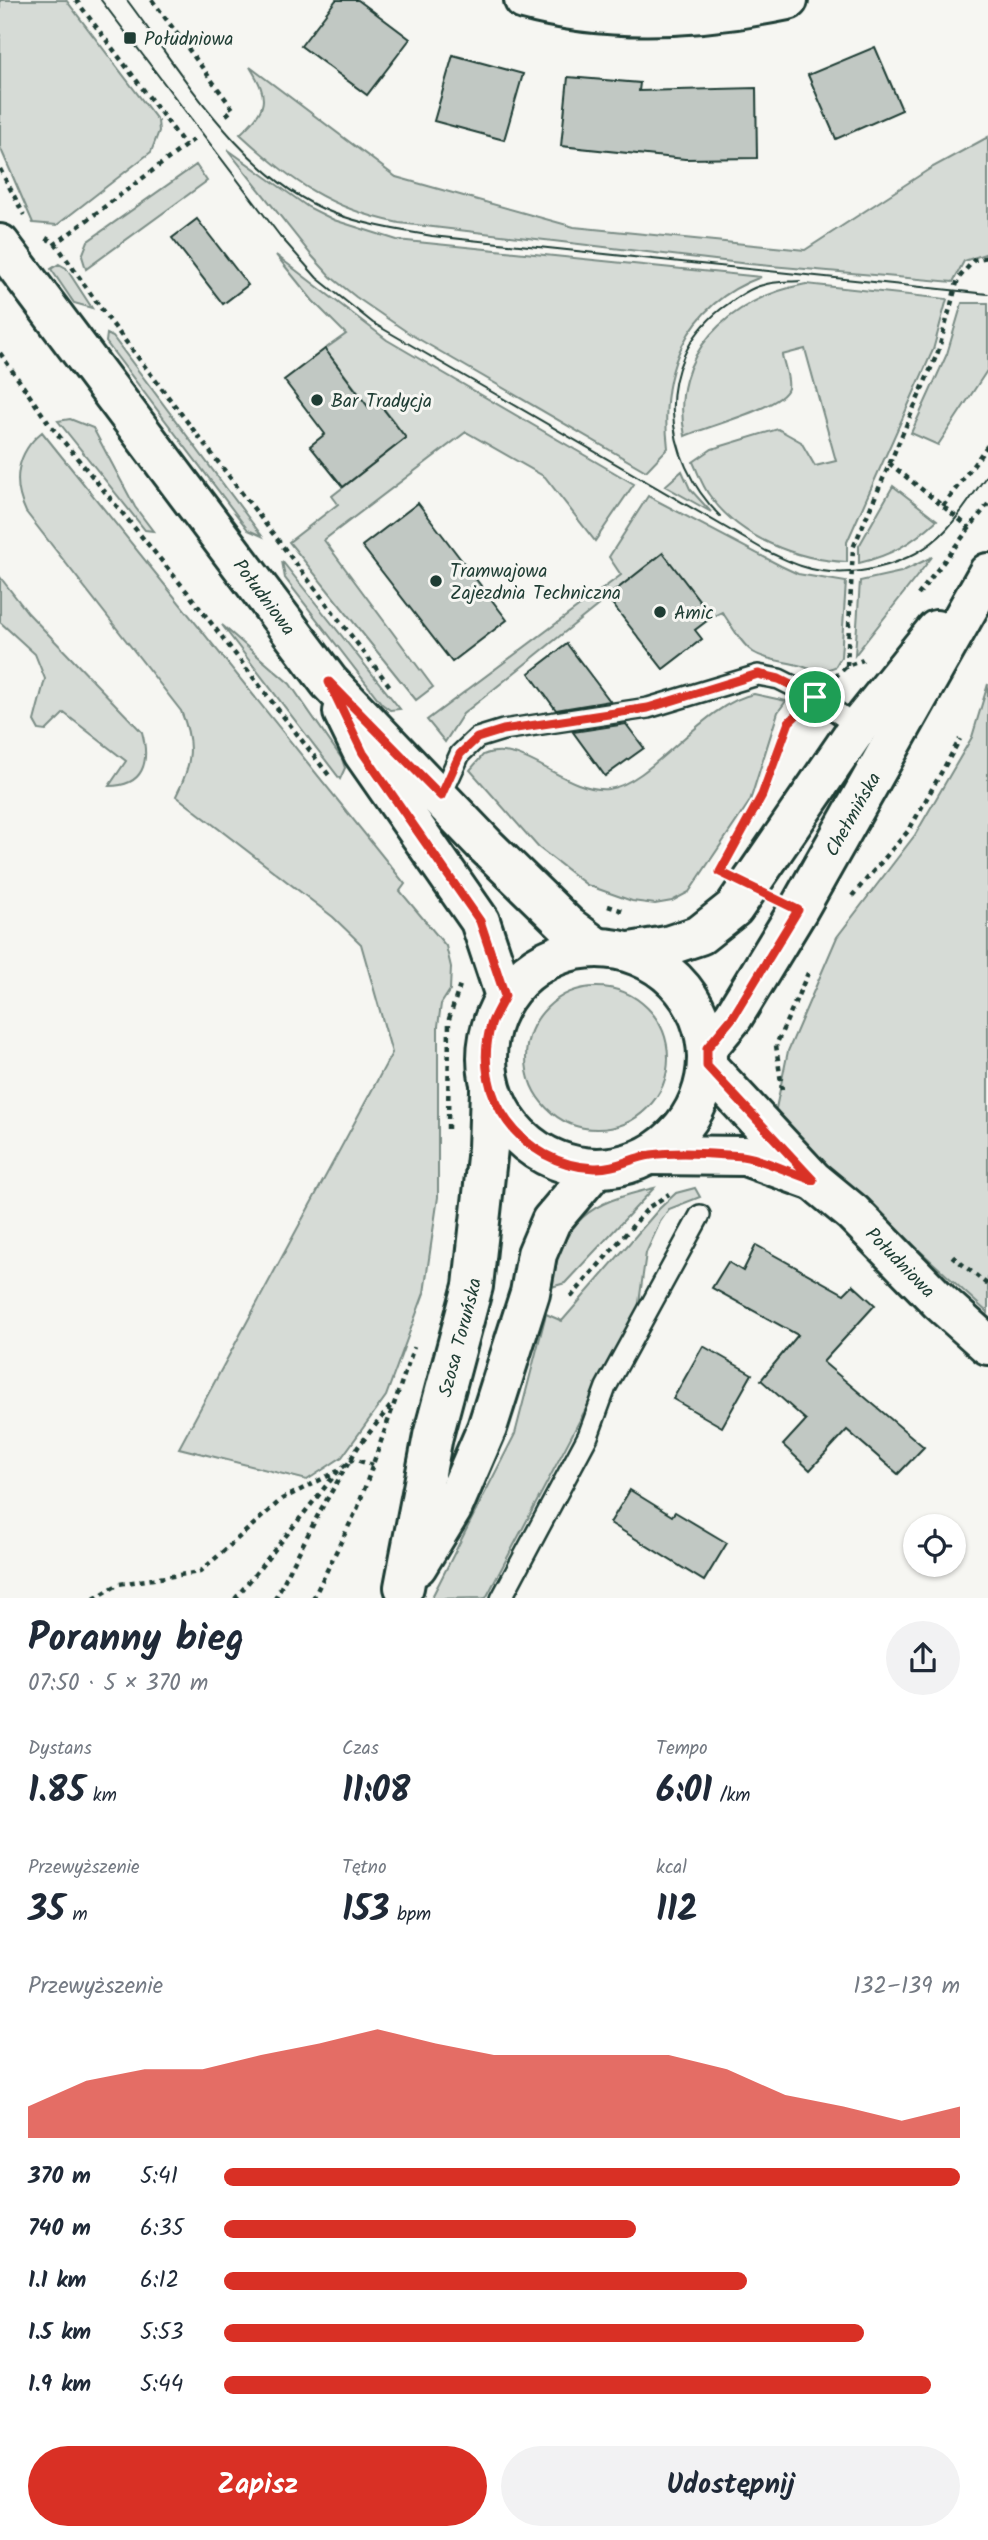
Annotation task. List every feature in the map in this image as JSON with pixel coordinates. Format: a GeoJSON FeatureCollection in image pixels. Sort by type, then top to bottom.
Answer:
{"type":"FeatureCollection","features":[{"type":"Feature","properties":{"kind":"main road"},"geometry":{"type":"LineString","coordinates":[[524,0],[619,17],[731,12],[788,0]]}},
{"type":"Feature","properties":{"kind":"main road","name":"Południowa"},"geometry":{"type":"LineString","coordinates":[[13,231],[329,682],[363,753],[480,921],[505,996]]}},
{"type":"Feature","properties":{"kind":"main road"},"geometry":{"type":"LineString","coordinates":[[613,950],[653,963],[674,978],[690,999],[702,1023],[707,1057],[702,1093],[690,1118],[672,1139],[650,1155],[624,1165],[596,1168],[561,1162],[529,1145],[511,1128],[498,1108],[490,1085],[486,1055],[490,1034],[505,996],[523,976],[545,961],[569,951],[667,946],[700,935],[734,908],[858,727],[988,566]]}},
{"type":"Feature","properties":{"kind":"main road","name":"Chełmińska"},"geometry":{"type":"LineString","coordinates":[[707,1057],[791,922],[988,573]]}},
{"type":"Feature","properties":{"kind":"main road","name":"Południowa"},"geometry":{"type":"LineString","coordinates":[[329,682],[550,908],[613,950]]}},
{"type":"Feature","properties":{"kind":"main road","name":"Południowa"},"geometry":{"type":"LineString","coordinates":[[707,1057],[813,1180],[853,1213],[939,1301],[988,1345]]}},
{"type":"Feature","properties":{"kind":"main road","name":"Szosa Toruńska"},"geometry":{"type":"LineString","coordinates":[[401,1593],[433,1436],[473,1286],[488,1148],[490,1085]]}},
{"type":"Feature","properties":{"kind":"main road","name":"Południowa"},"geometry":{"type":"LineString","coordinates":[[650,1155],[745,1156],[813,1180]]}},
{"type":"Feature","properties":{"kind":"main road","name":"Szosa Toruńska"},"geometry":{"type":"LineString","coordinates":[[401,1593],[452,1509],[487,1428],[530,1293],[537,1254],[551,1222],[596,1168]]}},
{"type":"Feature","properties":{"kind":"lane"},"geometry":{"type":"LineString","coordinates":[[441,796],[460,754],[477,738],[503,730],[648,708],[758,674],[779,679],[815,697],[858,727]]}},
{"type":"Feature","properties":{"kind":"lane"},"geometry":{"type":"LineString","coordinates":[[501,1598],[588,1436],[607,1387],[700,1215]]}},
{"type":"Feature","properties":{"kind":"path"},"geometry":{"type":"LineString","coordinates":[[76,0],[185,145]]}},
{"type":"Feature","properties":{"kind":"path"},"geometry":{"type":"LineString","coordinates":[[152,0],[233,109],[224,117]]}},
{"type":"Feature","properties":{"kind":"path"},"geometry":{"type":"LineString","coordinates":[[48,250],[197,137]]}},
{"type":"Feature","properties":{"kind":"path"},"geometry":{"type":"LineString","coordinates":[[0,169],[13,231]]}},
{"type":"Feature","properties":{"kind":"path"},"geometry":{"type":"LineString","coordinates":[[44,237],[56,244],[124,340],[394,692]]}},
{"type":"Feature","properties":{"kind":"path"},"geometry":{"type":"LineString","coordinates":[[847,666],[853,548],[938,352],[958,279],[974,260],[988,257]]}},
{"type":"Feature","properties":{"kind":"path"},"geometry":{"type":"LineString","coordinates":[[0,353],[50,425],[188,593],[334,782]]}},
{"type":"Feature","properties":{"kind":"path"},"geometry":{"type":"LineString","coordinates":[[943,506],[988,445]]}},
{"type":"Feature","properties":{"kind":"path"},"geometry":{"type":"LineString","coordinates":[[889,463],[970,528]]}},
{"type":"Feature","properties":{"kind":"path"},"geometry":{"type":"LineString","coordinates":[[915,600],[988,504]]}},
{"type":"Feature","properties":{"kind":"path"},"geometry":{"type":"LineString","coordinates":[[756,806],[789,722],[847,666],[869,655]]}},
{"type":"Feature","properties":{"kind":"path"},"geometry":{"type":"LineString","coordinates":[[846,904],[909,830],[960,739]]}},
{"type":"Feature","properties":{"kind":"path"},"geometry":{"type":"LineString","coordinates":[[606,905],[629,912]]}},
{"type":"Feature","properties":{"kind":"path"},"geometry":{"type":"LineString","coordinates":[[784,1101],[776,1045],[813,961]]}},
{"type":"Feature","properties":{"kind":"path"},"geometry":{"type":"LineString","coordinates":[[447,1131],[449,1020],[461,983],[460,973]]}},
{"type":"Feature","properties":{"kind":"path"},"geometry":{"type":"LineString","coordinates":[[571,1297],[649,1207]]}},
{"type":"Feature","properties":{"kind":"path"},"geometry":{"type":"LineString","coordinates":[[313,1598],[358,1507],[415,1346]]}},
{"type":"Feature","properties":{"kind":"path"},"geometry":{"type":"LineString","coordinates":[[275,1598],[349,1462],[398,1397]]}},
{"type":"Feature","properties":{"kind":"path"},"geometry":{"type":"LineString","coordinates":[[235,1598],[338,1471],[353,1459],[373,1465]]}},
{"type":"Feature","properties":{"kind":"path"},"geometry":{"type":"LineString","coordinates":[[94,1598],[119,1584],[200,1572],[282,1499],[338,1471]]}},
{"type":"Feature","properties":{"kind":"shaded area"},"geometry":{"type":"Polygon","coordinates":[[[0,0],[66,0],[158,121],[159,131],[151,152],[57,225],[33,223],[0,147],[0,0]]]}},
{"type":"Feature","properties":{"kind":"shaded area"},"geometry":{"type":"Polygon","coordinates":[[[250,67],[396,177],[574,227],[805,250],[931,168],[988,137],[988,253],[964,261],[953,282],[749,264],[399,223],[374,217],[352,210],[313,191],[277,166],[240,134],[256,117],[263,103],[261,87],[250,67]]]}},
{"type":"Feature","properties":{"kind":"shaded area"},"geometry":{"type":"Polygon","coordinates":[[[227,149],[308,207],[334,220],[397,240],[761,277],[735,289],[713,305],[696,323],[683,344],[673,368],[668,393],[668,448],[646,471],[410,334],[356,297],[331,277],[312,256],[227,149]]]}},
{"type":"Feature","properties":{"kind":"shaded area"},"geometry":{"type":"Polygon","coordinates":[[[196,165],[207,181],[86,269],[82,256],[88,241],[196,165]]]}},
{"type":"Feature","properties":{"kind":"shaded area"},"geometry":{"type":"Polygon","coordinates":[[[276,255],[387,340],[634,484],[595,541],[545,477],[466,432],[324,540],[433,687],[416,700],[289,542],[338,504],[332,496],[406,438],[378,401],[364,412],[360,395],[325,349],[346,334],[313,301],[276,255]]]}},
{"type":"Feature","properties":{"kind":"shaded area"},"geometry":{"type":"Polygon","coordinates":[[[59,264],[66,268],[92,308],[74,303],[51,269],[59,264]]]}},
{"type":"Feature","properties":{"kind":"shaded area"},"geometry":{"type":"Polygon","coordinates":[[[806,284],[947,299],[933,350],[847,542],[847,562],[809,557],[753,535],[722,511],[702,483],[693,462],[712,449],[778,429],[801,442],[815,466],[836,461],[805,349],[782,355],[788,376],[788,388],[783,395],[759,409],[685,436],[682,406],[686,380],[696,356],[711,334],[753,302],[778,291],[806,284]]]}},
{"type":"Feature","properties":{"kind":"shaded area"},"geometry":{"type":"Polygon","coordinates":[[[962,303],[988,303],[988,369],[938,445],[911,433],[947,354],[962,303]]]}},
{"type":"Feature","properties":{"kind":"shaded area"},"geometry":{"type":"Polygon","coordinates":[[[107,334],[113,337],[262,536],[248,530],[106,342],[107,334]]]}},
{"type":"Feature","properties":{"kind":"shaded area"},"geometry":{"type":"Polygon","coordinates":[[[70,419],[93,428],[135,507],[153,531],[145,530],[58,421],[70,419]]]}},
{"type":"Feature","properties":{"kind":"shaded area"},"geometry":{"type":"Polygon","coordinates":[[[42,432],[405,884],[400,891],[446,946],[451,967],[450,990],[441,1004],[438,1026],[438,1197],[424,1293],[386,1396],[342,1457],[307,1480],[179,1448],[392,1053],[361,944],[333,917],[176,796],[186,774],[190,754],[188,734],[181,711],[26,512],[19,490],[19,469],[27,449],[42,432]]]}},
{"type":"Feature","properties":{"kind":"shaded area"},"geometry":{"type":"Polygon","coordinates":[[[682,471],[690,489],[711,512],[665,486],[682,471]]]}},
{"type":"Feature","properties":{"kind":"shaded area"},"geometry":{"type":"Polygon","coordinates":[[[893,486],[937,520],[901,547],[859,563],[859,546],[893,486]]]}},
{"type":"Feature","properties":{"kind":"shaded area"},"geometry":{"type":"Polygon","coordinates":[[[648,496],[798,574],[846,582],[841,657],[835,667],[817,673],[753,652],[740,639],[722,612],[712,617],[663,553],[463,714],[445,742],[427,720],[621,575],[609,557],[648,496]]]}},
{"type":"Feature","properties":{"kind":"shaded area"},"geometry":{"type":"Polygon","coordinates":[[[932,557],[855,655],[860,581],[901,572],[932,557]]]}},
{"type":"Feature","properties":{"kind":"shaded area"},"geometry":{"type":"Polygon","coordinates":[[[282,561],[400,709],[390,710],[382,704],[285,578],[282,561]]]}},
{"type":"Feature","properties":{"kind":"shaded area"},"geometry":{"type":"Polygon","coordinates":[[[0,577],[28,613],[142,732],[144,762],[142,770],[130,782],[109,786],[126,761],[64,713],[46,731],[39,730],[34,721],[45,679],[35,654],[0,622],[0,577]]]}},
{"type":"Feature","properties":{"kind":"shaded area"},"geometry":{"type":"Polygon","coordinates":[[[222,625],[290,684],[342,759],[345,768],[340,779],[222,625]]]}},
{"type":"Feature","properties":{"kind":"shaded area"},"geometry":{"type":"Polygon","coordinates":[[[988,684],[988,1313],[774,1118],[788,1051],[837,937],[915,835],[972,737],[988,684]]]}},
{"type":"Feature","properties":{"kind":"shaded area"},"geometry":{"type":"Polygon","coordinates":[[[754,694],[786,701],[778,712],[750,801],[689,892],[672,901],[655,904],[632,901],[587,885],[538,847],[470,770],[483,755],[498,752],[513,754],[529,759],[576,783],[608,789],[625,784],[642,773],[716,712],[735,700],[754,694]]]}},
{"type":"Feature","properties":{"kind":"shaded area"},"geometry":{"type":"Polygon","coordinates":[[[597,987],[624,992],[647,1008],[663,1031],[668,1058],[663,1085],[647,1108],[624,1124],[597,1129],[570,1124],[547,1108],[531,1085],[526,1058],[531,1031],[547,1008],[570,992],[597,987]]]}},
{"type":"Feature","properties":{"kind":"shaded area"},"geometry":{"type":"Polygon","coordinates":[[[654,1188],[565,1283],[548,1288],[563,1245],[582,1218],[611,1201],[654,1188]]]}},
{"type":"Feature","properties":{"kind":"shaded area"},"geometry":{"type":"Polygon","coordinates":[[[695,1188],[700,1197],[669,1209],[660,1222],[646,1253],[638,1310],[486,1598],[432,1598],[515,1434],[546,1314],[562,1321],[676,1193],[695,1188]]]}},
{"type":"Feature","properties":{"kind":"building"},"geometry":{"type":"Polygon","coordinates":[[[336,0],[358,0],[410,39],[367,95],[301,46],[336,0]]]}},
{"type":"Feature","properties":{"kind":"building"},"geometry":{"type":"Polygon","coordinates":[[[875,47],[902,110],[836,139],[808,75],[875,47]]]}},
{"type":"Feature","properties":{"kind":"building"},"geometry":{"type":"Polygon","coordinates":[[[453,55],[523,74],[504,140],[434,121],[453,55]]]}},
{"type":"Feature","properties":{"kind":"building"},"geometry":{"type":"Polygon","coordinates":[[[568,77],[640,83],[639,91],[756,88],[757,158],[685,159],[561,146],[568,77]]]}},
{"type":"Feature","properties":{"kind":"building"},"geometry":{"type":"Polygon","coordinates":[[[197,219],[248,285],[223,304],[172,238],[197,219]]]}},
{"type":"Feature","properties":{"kind":"building"},"geometry":{"type":"Polygon","coordinates":[[[325,349],[369,408],[377,401],[406,438],[343,487],[310,446],[325,434],[284,380],[325,349]]]}},
{"type":"Feature","properties":{"kind":"building","name":"Tramwajowa Zajezdnia Techniczna"},"geometry":{"type":"Polygon","coordinates":[[[418,503],[507,620],[452,662],[362,546],[418,503]]]}},
{"type":"Feature","properties":{"kind":"building"},"geometry":{"type":"Polygon","coordinates":[[[663,553],[712,617],[695,630],[702,639],[663,669],[607,597],[663,553]]]}},
{"type":"Feature","properties":{"kind":"building"},"geometry":{"type":"Polygon","coordinates":[[[567,644],[610,701],[556,710],[529,673],[567,644]]]}},
{"type":"Feature","properties":{"kind":"building"},"geometry":{"type":"Polygon","coordinates":[[[626,724],[644,748],[605,776],[573,732],[626,724]]]}},
{"type":"Feature","properties":{"kind":"building"},"geometry":{"type":"Polygon","coordinates":[[[756,1245],[844,1294],[853,1285],[875,1305],[823,1362],[924,1447],[898,1474],[847,1430],[810,1470],[783,1445],[806,1420],[761,1380],[798,1335],[712,1288],[728,1262],[743,1271],[756,1245]]]}},
{"type":"Feature","properties":{"kind":"building"},"geometry":{"type":"Polygon","coordinates":[[[703,1346],[752,1374],[722,1427],[673,1399],[703,1346]]]}},
{"type":"Feature","properties":{"kind":"building"},"geometry":{"type":"Polygon","coordinates":[[[630,1490],[672,1516],[675,1512],[727,1543],[704,1581],[610,1523],[630,1490]]]}},
{"type":"Feature","properties":{"kind":"tram line"},"geometry":{"type":"LineString","coordinates":[[101,0],[280,236],[317,278],[373,323],[766,551],[819,571],[878,568],[916,553],[932,543],[957,517],[988,474]]}},
{"type":"Feature","properties":{"kind":"tram line"},"geometry":{"type":"LineString","coordinates":[[127,0],[193,91],[243,150],[271,176],[301,197],[333,213],[382,227],[432,236],[988,294]]}},
{"type":"Feature","properties":{"kind":"tram line"},"geometry":{"type":"LineString","coordinates":[[720,516],[701,493],[686,467],[677,440],[673,411],[675,383],[684,356],[699,331],[721,309],[741,295],[767,284],[800,281]]}},
{"type":"Feature","properties":{"kind":"place","name":"Południowa"},"geometry":{"type":"Point","coordinates":[130,38]}},
{"type":"Feature","properties":{"kind":"place","name":"Bar Tradycja"},"geometry":{"type":"Point","coordinates":[317,400]}},
{"type":"Feature","properties":{"kind":"place","name":"Tramwajowa Zajezdnia Techniczna"},"geometry":{"type":"Point","coordinates":[436,581]}},
{"type":"Feature","properties":{"kind":"place","name":"Amic"},"geometry":{"type":"Point","coordinates":[660,612]}},
{"type":"Feature","properties":{"kind":"route"},"geometry":{"type":"LineString","coordinates":[[758,674],[779,679],[815,697],[789,722],[762,795],[720,872],[798,910],[733,1017],[707,1048],[707,1066],[813,1180],[745,1156],[650,1155],[624,1165],[596,1168],[572,1166],[549,1158],[529,1145],[511,1128],[498,1108],[490,1085],[486,1055],[491,1024],[505,996],[480,921],[408,822],[363,753],[329,682],[441,796],[460,754],[477,738],[503,730],[648,708],[689,693],[758,674]]}}]}
